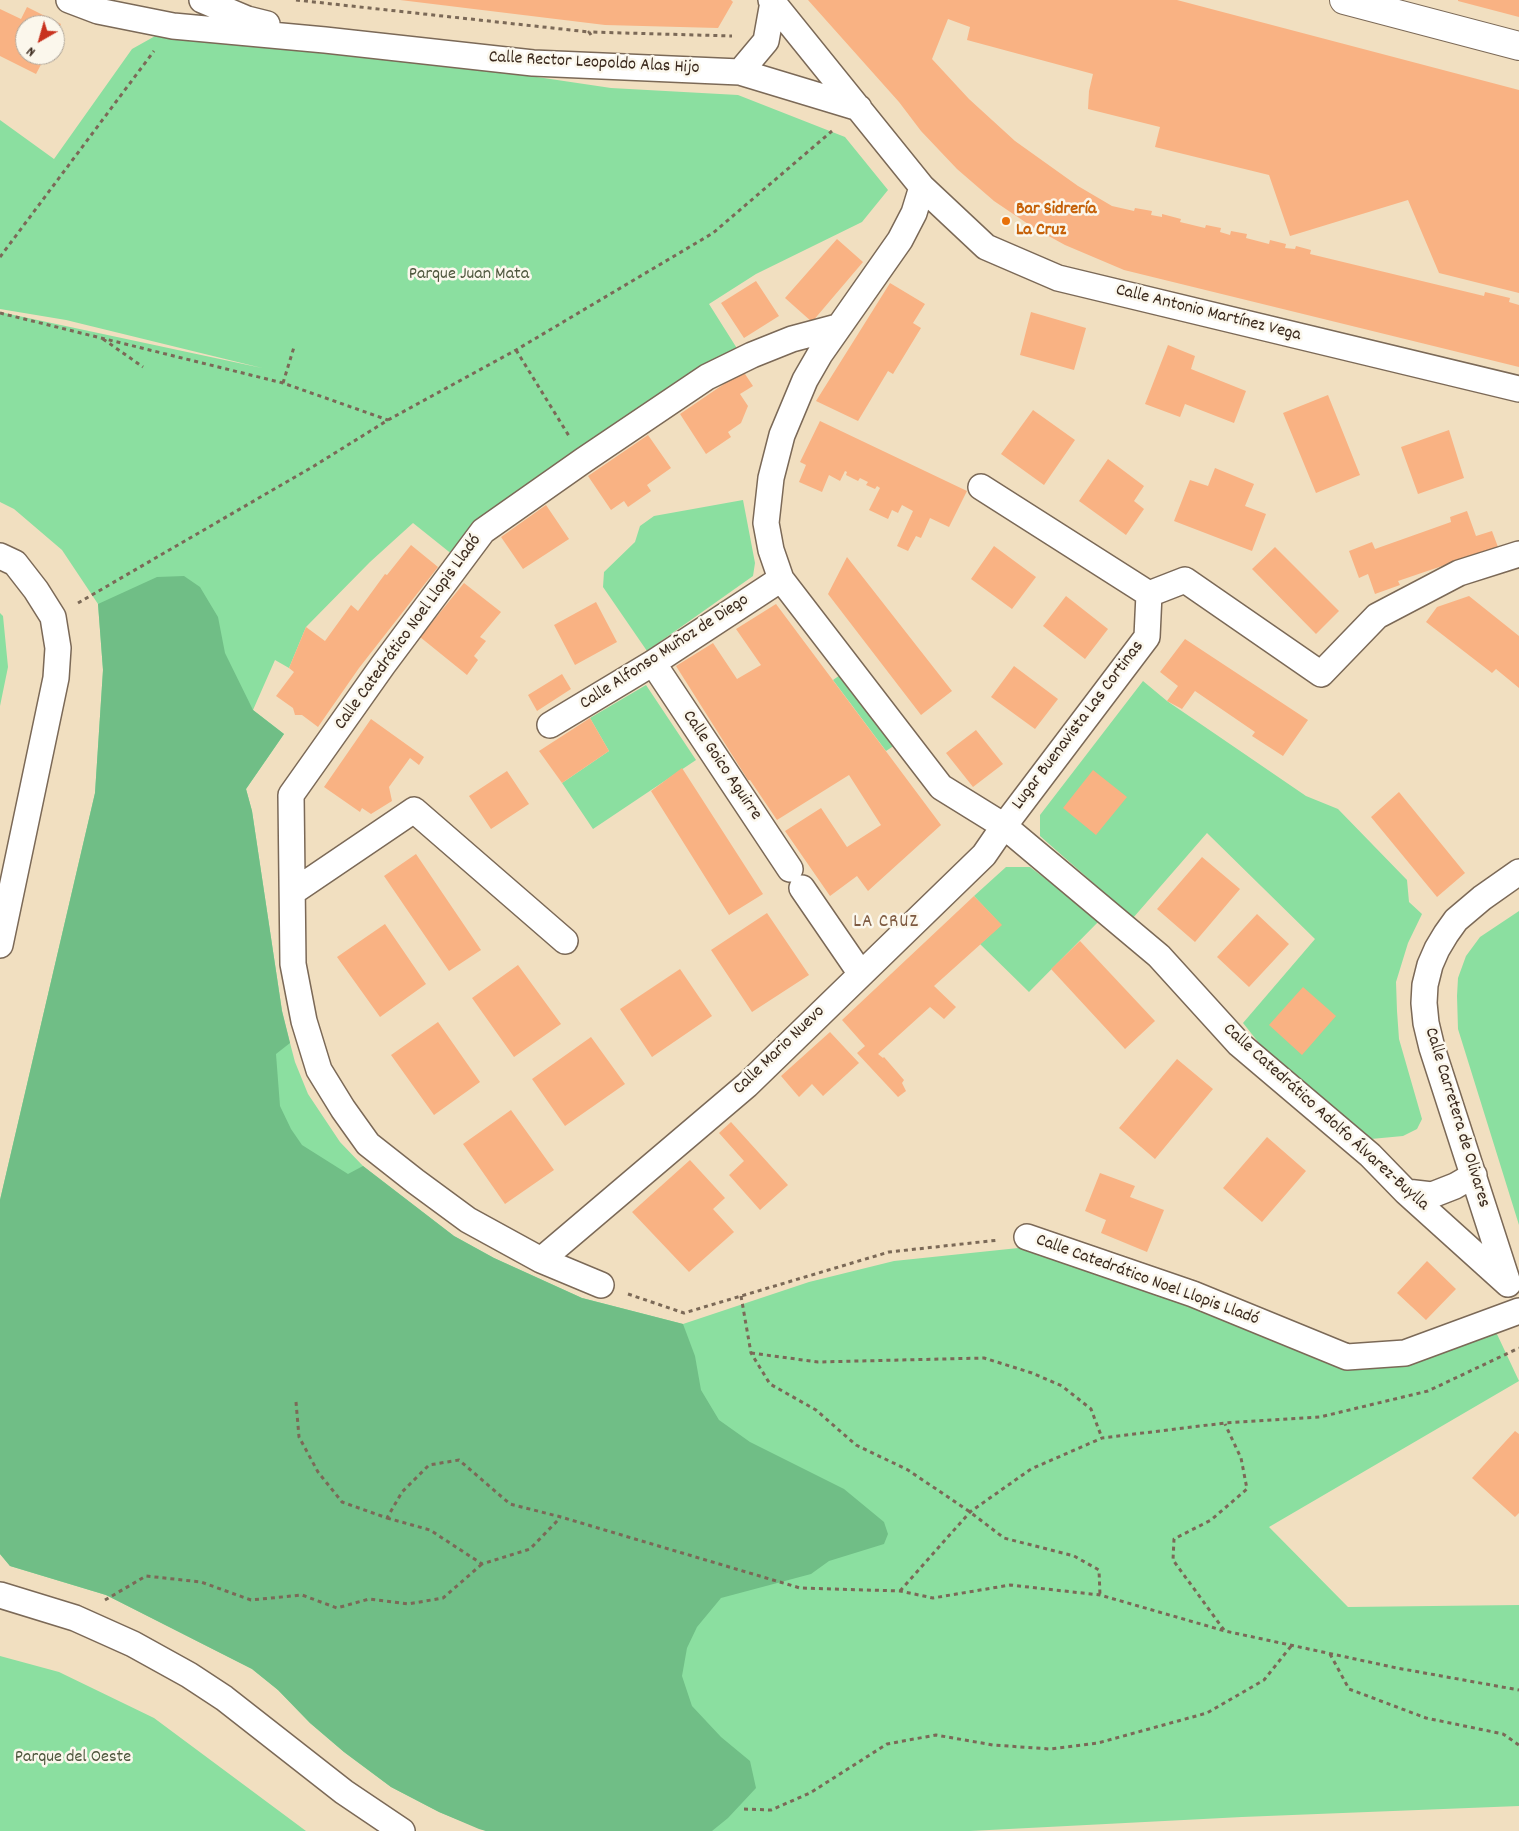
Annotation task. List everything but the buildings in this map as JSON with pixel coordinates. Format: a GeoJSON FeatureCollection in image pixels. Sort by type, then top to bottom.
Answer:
{"type":"FeatureCollection","features":[{"type":"Feature","properties":{"kind":"highway"},"geometry":{"type":"LineString","coordinates":[[1344,0],[1519,46]]}},
{"type":"Feature","properties":{"kind":"street","name":"Calle Rector Leopoldo Alas Hijo"},"geometry":{"type":"LineString","coordinates":[[69,0],[101,6],[172,26],[325,40],[533,63],[740,72],[859,108]]}},
{"type":"Feature","properties":{"kind":"street","name":"Calle Rector Leopoldo Alas Hijo"},"geometry":{"type":"LineString","coordinates":[[202,0],[247,19],[325,40]]}},
{"type":"Feature","properties":{"kind":"street"},"geometry":{"type":"LineString","coordinates":[[740,72],[766,41],[772,1]]}},
{"type":"Feature","properties":{"kind":"street"},"geometry":{"type":"LineString","coordinates":[[772,1],[922,187]]}},
{"type":"Feature","properties":{"kind":"street","name":"Calle Catedrático Adolfo Álvarez-Buylla"},"geometry":{"type":"LineString","coordinates":[[922,187],[914,213],[900,240],[837,327],[812,367],[792,408],[782,435],[771,478],[766,523],[771,550],[781,578],[941,787],[1004,826],[1159,956],[1239,1044],[1370,1155],[1406,1192],[1508,1284]]}},
{"type":"Feature","properties":{"kind":"street","name":"Calle Antonio Martínez Vega"},"geometry":{"type":"LineString","coordinates":[[922,187],[986,247],[1058,278],[1519,389]]}},
{"type":"Feature","properties":{"kind":"street","name":"Calle Catedrático Noel Llopis Lladó"},"geometry":{"type":"LineString","coordinates":[[601,1284],[541,1260],[468,1220],[368,1144],[343,1109],[319,1070],[304,1022],[292,964],[291,796],[384,665],[483,531],[707,377],[752,355],[792,339],[837,327]]}},
{"type":"Feature","properties":{"kind":"street"},"geometry":{"type":"LineString","coordinates":[[981,487],[1149,594],[1184,580],[1322,674],[1376,616],[1459,573],[1519,554]]}},
{"type":"Feature","properties":{"kind":"street"},"geometry":{"type":"LineString","coordinates":[[0,556],[15,563],[36,590],[53,617],[58,648],[56,678],[0,945]]}},
{"type":"Feature","properties":{"kind":"street","name":"Calle Alfonso Muñoz de Diego"},"geometry":{"type":"LineString","coordinates":[[550,726],[653,663],[781,578]]}},
{"type":"Feature","properties":{"kind":"street","name":"Lugar Buenavista Las Cortinas"},"geometry":{"type":"LineString","coordinates":[[1004,826],[1147,637],[1149,594]]}},
{"type":"Feature","properties":{"kind":"street","name":"Calle Goico Aguirre"},"geometry":{"type":"LineString","coordinates":[[653,663],[862,974]]}},
{"type":"Feature","properties":{"kind":"street"},"geometry":{"type":"LineString","coordinates":[[293,892],[414,810],[565,942]]}},
{"type":"Feature","properties":{"kind":"street","name":"Calle Mario Nuevo"},"geometry":{"type":"LineString","coordinates":[[541,1260],[747,1085],[984,856],[1004,826]]}},
{"type":"Feature","properties":{"kind":"street","name":"Calle Carretera de Olivares"},"geometry":{"type":"LineString","coordinates":[[1519,872],[1482,898],[1456,920],[1437,949],[1425,985],[1424,1003],[1426,1023],[1508,1284],[1519,1310]]}},
{"type":"Feature","properties":{"kind":"street"},"geometry":{"type":"LineString","coordinates":[[1406,1192],[1432,1195],[1474,1176]]}},
{"type":"Feature","properties":{"kind":"street","name":"Calle Catedrático Noel Llopis Lladó"},"geometry":{"type":"LineString","coordinates":[[1027,1237],[1193,1294],[1347,1357],[1404,1353],[1519,1310]]}},
{"type":"Feature","properties":{"kind":"street"},"geometry":{"type":"LineString","coordinates":[[0,1595],[75,1618],[133,1644],[189,1675],[224,1698],[344,1792],[402,1831]]}},
{"type":"Feature","properties":{"kind":"path"},"geometry":{"type":"LineString","coordinates":[[296,0],[589,32]]}},
{"type":"Feature","properties":{"kind":"path"},"geometry":{"type":"LineString","coordinates":[[0,257],[172,26]]}},
{"type":"Feature","properties":{"kind":"path"},"geometry":{"type":"LineString","coordinates":[[596,33],[614,32]]}},
{"type":"Feature","properties":{"kind":"path"},"geometry":{"type":"LineString","coordinates":[[53,617],[346,447],[388,420],[516,350],[713,233],[859,108]]}},
{"type":"Feature","properties":{"kind":"path"},"geometry":{"type":"LineString","coordinates":[[0,313],[283,383],[388,420]]}},
{"type":"Feature","properties":{"kind":"path"},"geometry":{"type":"LineString","coordinates":[[100,337],[143,367]]}},
{"type":"Feature","properties":{"kind":"path"},"geometry":{"type":"LineString","coordinates":[[283,383],[294,347]]}},
{"type":"Feature","properties":{"kind":"path"},"geometry":{"type":"LineString","coordinates":[[516,350],[584,460]]}},
{"type":"Feature","properties":{"kind":"path","name":"Calle Catedrático Noel Llopis Lladó"},"geometry":{"type":"LineString","coordinates":[[601,1284],[684,1314],[889,1252],[1027,1237]]}},
{"type":"Feature","properties":{"kind":"path"},"geometry":{"type":"LineString","coordinates":[[741,1296],[751,1353],[770,1384],[816,1410],[856,1445],[908,1470],[970,1512],[1004,1538],[1074,1556],[1099,1570],[1100,1594]]}},
{"type":"Feature","properties":{"kind":"path"},"geometry":{"type":"LineString","coordinates":[[900,1592],[970,1512],[1031,1469],[1102,1438],[1225,1423],[1320,1417],[1428,1391],[1519,1348]]}},
{"type":"Feature","properties":{"kind":"path"},"geometry":{"type":"LineString","coordinates":[[751,1353],[818,1362],[984,1358],[1032,1373],[1062,1386],[1091,1409],[1102,1438]]}},
{"type":"Feature","properties":{"kind":"path"},"geometry":{"type":"LineString","coordinates":[[296,1402],[299,1437],[324,1479],[342,1502],[387,1518],[430,1530],[482,1564]]}},
{"type":"Feature","properties":{"kind":"path"},"geometry":{"type":"LineString","coordinates":[[1225,1423],[1240,1458],[1247,1488],[1211,1520],[1174,1539],[1173,1560],[1225,1631]]}},
{"type":"Feature","properties":{"kind":"path"},"geometry":{"type":"LineString","coordinates":[[387,1518],[402,1492],[429,1465],[460,1460],[510,1504],[561,1517],[800,1588],[900,1592],[933,1598],[1010,1585],[1100,1594],[1225,1631],[1397,1668],[1519,1690]]}},
{"type":"Feature","properties":{"kind":"path"},"geometry":{"type":"LineString","coordinates":[[75,1618],[146,1576],[201,1582],[251,1600],[302,1595],[337,1608],[369,1599],[408,1604],[443,1598],[482,1564],[530,1549],[561,1517]]}},
{"type":"Feature","properties":{"kind":"path"},"geometry":{"type":"LineString","coordinates":[[744,1809],[771,1810],[810,1793],[887,1744],[936,1735],[993,1745],[1050,1749],[1098,1744],[1207,1714],[1264,1680],[1292,1645]]}},
{"type":"Feature","properties":{"kind":"path"},"geometry":{"type":"LineString","coordinates":[[1329,1653],[1349,1689],[1426,1718],[1502,1734],[1519,1745]]}},
{"type":"Feature","properties":{"kind":"green space","name":"Parque Juan Mata"},"geometry":{"type":"Polygon","coordinates":[[[173,26],[234,32],[611,88],[738,95],[845,137],[888,190],[862,222],[756,274],[709,304],[738,350],[453,555],[413,523],[370,562],[306,627],[289,668],[275,660],[253,710],[284,734],[246,789],[252,811],[282,1011],[295,1062],[308,1094],[340,1142],[363,1166],[454,1236],[494,1258],[582,1298],[683,1324],[809,1282],[894,1261],[1028,1247],[1144,1285],[1354,1367],[1496,1332],[1519,1381],[1269,1527],[1348,1607],[1519,1605],[1519,1806],[1242,1817],[970,1831],[486,1831],[439,1812],[391,1787],[344,1752],[310,1723],[278,1690],[252,1669],[106,1595],[10,1566],[0,1554],[0,1200],[95,793],[103,670],[98,604],[62,550],[14,509],[0,502],[0,312],[262,368],[66,320],[0,309],[0,120],[54,159],[132,49],[173,26]]]}},
{"type":"Feature","properties":{"kind":"green space"},"geometry":{"type":"Polygon","coordinates":[[[743,500],[755,563],[753,576],[647,651],[603,587],[604,572],[635,542],[640,526],[654,516],[743,500]]]}},
{"type":"Feature","properties":{"kind":"green space"},"geometry":{"type":"Polygon","coordinates":[[[184,576],[200,587],[218,617],[225,653],[253,710],[284,734],[246,789],[252,811],[282,1011],[290,1043],[276,1054],[280,1106],[291,1129],[302,1145],[348,1174],[363,1166],[454,1236],[494,1258],[582,1298],[683,1324],[695,1356],[701,1390],[719,1420],[750,1442],[844,1489],[884,1522],[888,1534],[884,1544],[829,1561],[811,1574],[721,1598],[697,1627],[687,1648],[682,1676],[692,1706],[721,1737],[750,1761],[756,1788],[728,1818],[712,1831],[486,1831],[479,1829],[439,1812],[391,1787],[344,1752],[310,1723],[278,1690],[252,1669],[106,1595],[10,1566],[0,1554],[0,1200],[95,793],[103,670],[98,604],[157,577],[184,576]]]}},
{"type":"Feature","properties":{"kind":"green space"},"geometry":{"type":"Polygon","coordinates":[[[0,613],[3,616],[8,667],[0,706],[0,613]]]}},
{"type":"Feature","properties":{"kind":"green space"},"geometry":{"type":"Polygon","coordinates":[[[843,673],[895,745],[886,751],[833,680],[843,673]]]}},
{"type":"Feature","properties":{"kind":"green space"},"geometry":{"type":"Polygon","coordinates":[[[1143,681],[1167,701],[1306,796],[1338,809],[1407,880],[1409,902],[1422,914],[1408,943],[1396,982],[1397,1011],[1399,1039],[1422,1119],[1417,1129],[1403,1136],[1371,1139],[1267,1053],[1243,1023],[1315,939],[1207,833],[1133,918],[1040,836],[1040,815],[1143,681]]]}},
{"type":"Feature","properties":{"kind":"green space"},"geometry":{"type":"Polygon","coordinates":[[[646,685],[696,760],[593,829],[562,783],[609,751],[590,718],[646,685]]]}},
{"type":"Feature","properties":{"kind":"green space"},"geometry":{"type":"Polygon","coordinates":[[[1006,867],[1030,867],[1100,920],[1029,992],[980,944],[1001,925],[974,896],[1006,867]]]}},
{"type":"Feature","properties":{"kind":"green space"},"geometry":{"type":"Polygon","coordinates":[[[1519,911],[1519,1225],[1458,1029],[1457,996],[1458,978],[1466,956],[1480,937],[1519,911]]]}},
{"type":"Feature","properties":{"kind":"green space","name":"Parque del Oeste"},"geometry":{"type":"Polygon","coordinates":[[[0,1656],[59,1672],[154,1718],[306,1831],[0,1831],[0,1656]]]}},
{"type":"Feature","properties":{"kind":"place","name":"Bar Sidrería La Cruz"},"geometry":{"type":"Point","coordinates":[1006,221]}},
{"type":"Feature","properties":{"kind":"district","name":"LA CRUZ"},"geometry":{"type":"Point","coordinates":[886,923]}}]}
